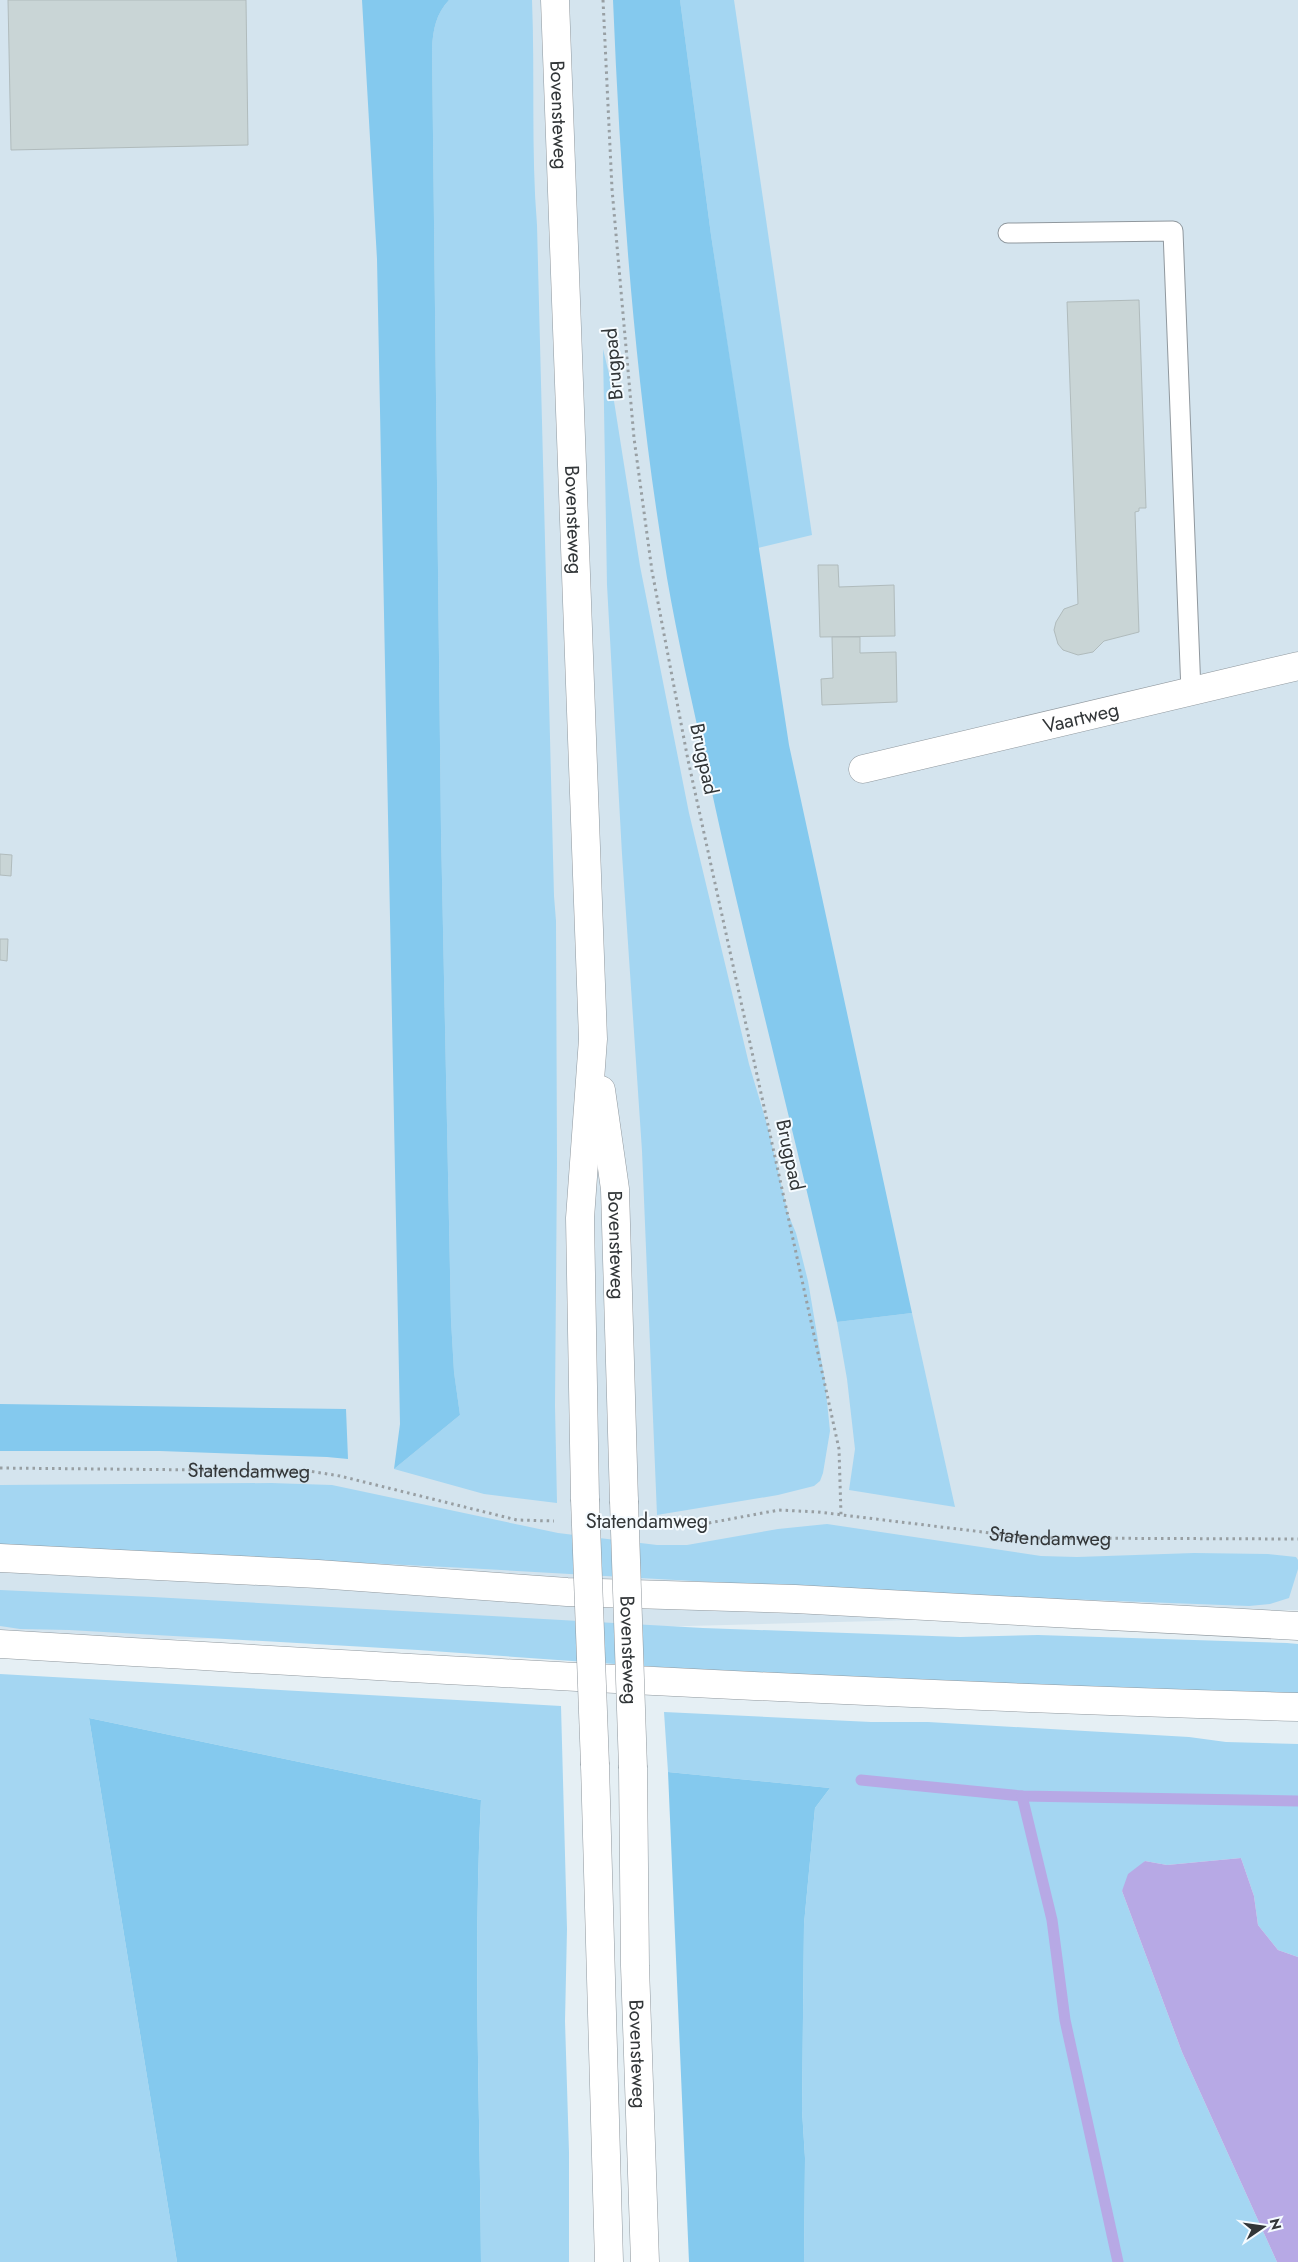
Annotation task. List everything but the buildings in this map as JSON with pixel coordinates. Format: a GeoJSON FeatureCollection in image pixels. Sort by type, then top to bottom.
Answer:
{"type":"FeatureCollection","features":[{"type":"Feature","properties":{"kind":"main road","name":"Bovensteweg"},"geometry":{"type":"LineString","coordinates":[[555,0],[593,1039],[580,1218],[586,1499],[609,2262]]}},
{"type":"Feature","properties":{"kind":"main road","name":"Vaartweg"},"geometry":{"type":"LineString","coordinates":[[863,769],[1298,666]]}},
{"type":"Feature","properties":{"kind":"main road","name":"Bovensteweg"},"geometry":{"type":"LineString","coordinates":[[593,1039],[615,1189],[633,1768],[634,1966],[645,2262]]}},
{"type":"Feature","properties":{"kind":"main road"},"geometry":{"type":"LineString","coordinates":[[0,1558],[318,1574],[567,1592],[795,1598],[1298,1626]]}},
{"type":"Feature","properties":{"kind":"main road"},"geometry":{"type":"LineString","coordinates":[[0,1644],[541,1676],[1087,1701],[1298,1707]]}},
{"type":"Feature","properties":{"kind":"lane"},"geometry":{"type":"LineString","coordinates":[[1008,233],[1173,231],[1191,692]]}},
{"type":"Feature","properties":{"kind":"path","name":"Brugpad"},"geometry":{"type":"LineString","coordinates":[[603,0],[612,189],[634,438],[652,571],[688,760],[838,1449],[841,1515]]}},
{"type":"Feature","properties":{"kind":"path","name":"Statendamweg"},"geometry":{"type":"LineString","coordinates":[[0,1468],[310,1471],[340,1476],[517,1520],[555,1521]]}},
{"type":"Feature","properties":{"kind":"path","name":"Statendamweg"},"geometry":{"type":"LineString","coordinates":[[651,1524],[698,1525],[779,1510],[818,1512],[1032,1538],[1298,1539]]}},
{"type":"Feature","properties":{"kind":"shaded area"},"geometry":{"type":"Polygon","coordinates":[[[0,0],[1298,0],[1298,1610],[0,1644],[0,0]]]}},
{"type":"Feature","properties":{"kind":"shaded area"},"geometry":{"type":"Polygon","coordinates":[[[362,0],[449,0],[436,22],[432,48],[441,831],[451,1320],[454,1372],[460,1415],[394,1469],[400,1424],[377,259],[362,0]]]}},
{"type":"Feature","properties":{"kind":"shaded area"},"geometry":{"type":"Polygon","coordinates":[[[449,0],[532,0],[534,169],[556,921],[555,1406],[557,1503],[484,1494],[394,1469],[460,1415],[454,1372],[451,1320],[441,831],[432,48],[436,22],[449,0]]]}},
{"type":"Feature","properties":{"kind":"shaded area"},"geometry":{"type":"Polygon","coordinates":[[[613,0],[680,0],[711,235],[789,745],[912,1313],[837,1322],[722,839],[671,602],[646,434],[625,218],[613,0]]]}},
{"type":"Feature","properties":{"kind":"shaded area"},"geometry":{"type":"Polygon","coordinates":[[[680,0],[734,0],[812,535],[758,548],[711,235],[680,0]]]}},
{"type":"Feature","properties":{"kind":"shaded area"},"geometry":{"type":"Polygon","coordinates":[[[603,349],[611,382],[640,566],[689,813],[749,1064],[768,1128],[788,1214],[796,1233],[808,1281],[825,1382],[830,1431],[823,1473],[820,1481],[814,1486],[778,1495],[657,1515],[642,1151],[622,854],[607,585],[603,349]]]}},
{"type":"Feature","properties":{"kind":"shaded area"},"geometry":{"type":"Polygon","coordinates":[[[912,1313],[955,1507],[849,1490],[855,1449],[847,1379],[837,1322],[912,1313]]]}},
{"type":"Feature","properties":{"kind":"shaded area"},"geometry":{"type":"Polygon","coordinates":[[[0,1404],[346,1409],[348,1459],[160,1451],[0,1451],[0,1404]]]}},
{"type":"Feature","properties":{"kind":"shaded area"},"geometry":{"type":"Polygon","coordinates":[[[271,1483],[332,1485],[558,1533],[657,1545],[687,1545],[778,1529],[827,1524],[1041,1556],[1077,1557],[1194,1553],[1268,1554],[1296,1557],[1298,1569],[1289,1598],[1270,1604],[1249,1606],[1065,1599],[1023,1600],[466,1568],[0,1545],[0,1485],[271,1483]]]}},
{"type":"Feature","properties":{"kind":"shaded area"},"geometry":{"type":"Polygon","coordinates":[[[0,1590],[703,1628],[960,1637],[1038,1635],[1287,1643],[1298,1644],[1298,1697],[770,1675],[418,1650],[69,1630],[20,1629],[0,1626],[0,1590]]]}},
{"type":"Feature","properties":{"kind":"shaded area"},"geometry":{"type":"Polygon","coordinates":[[[0,1674],[561,1706],[567,1929],[565,2021],[569,2152],[569,2262],[481,2262],[477,1916],[481,1800],[89,1718],[177,2262],[0,2262],[0,1674]]]}},
{"type":"Feature","properties":{"kind":"shaded area"},"geometry":{"type":"Polygon","coordinates":[[[664,1712],[871,1722],[928,1722],[1189,1737],[1226,1742],[1298,1744],[1298,1957],[1278,1950],[1258,1925],[1254,1896],[1241,1858],[1167,1865],[1145,1861],[1122,1891],[1182,2052],[1277,2262],[804,2262],[805,2158],[802,2110],[804,1924],[815,1808],[830,1788],[668,1772],[664,1712]]]}},
{"type":"Feature","properties":{"kind":"shaded area"},"geometry":{"type":"Polygon","coordinates":[[[89,1718],[481,1800],[477,1973],[481,2262],[177,2262],[89,1718]]]}},
{"type":"Feature","properties":{"kind":"shaded area"},"geometry":{"type":"Polygon","coordinates":[[[668,1772],[830,1788],[815,1808],[804,1924],[802,2110],[805,2158],[804,2262],[689,2262],[668,1772]]]}},
{"type":"Feature","properties":{"kind":"shaded area"},"geometry":{"type":"Polygon","coordinates":[[[1241,1858],[1254,1896],[1258,1925],[1278,1950],[1298,1957],[1298,2262],[1277,2262],[1182,2052],[1122,1891],[1128,1874],[1145,1861],[1167,1865],[1241,1858]]]}},
{"type":"Feature","properties":{"kind":"waterway"},"geometry":{"type":"LineString","coordinates":[[861,1780],[1022,1796],[1298,1801]]}},
{"type":"Feature","properties":{"kind":"waterway"},"geometry":{"type":"LineString","coordinates":[[1022,1796],[1052,1920],[1065,2020],[1118,2262]]}}]}
